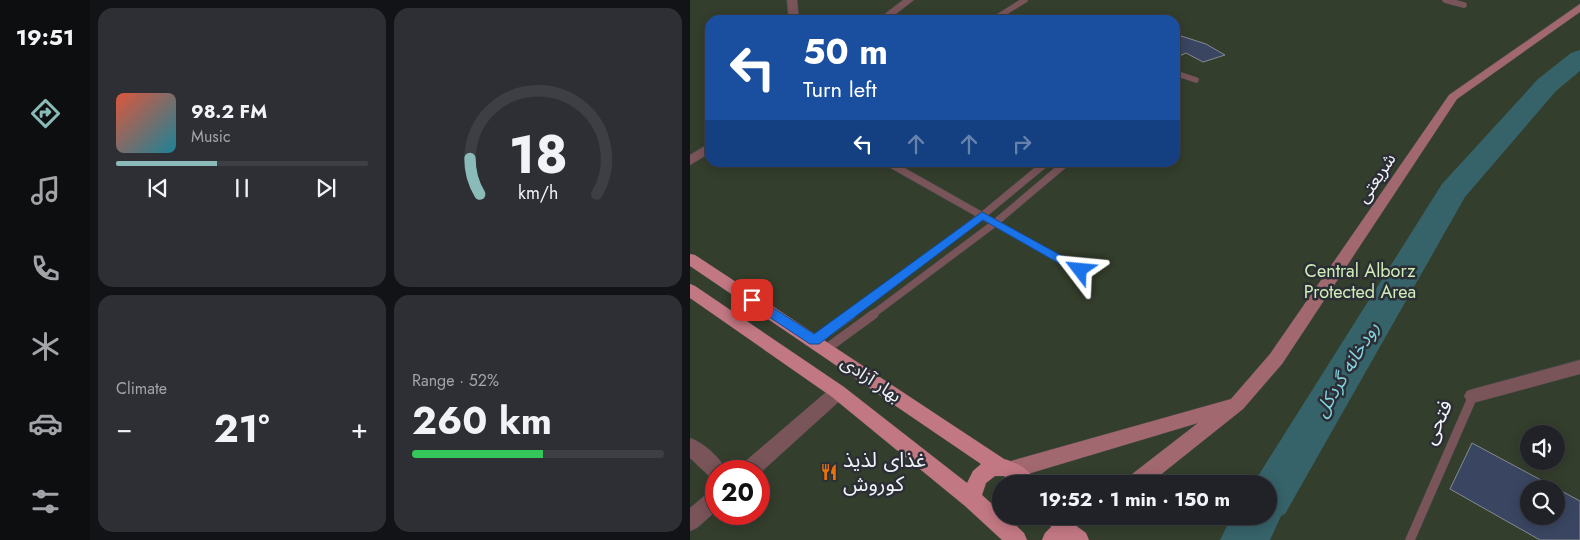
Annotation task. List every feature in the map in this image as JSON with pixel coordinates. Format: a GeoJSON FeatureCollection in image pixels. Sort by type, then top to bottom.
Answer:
{"type":"FeatureCollection","features":[{"type":"Feature","properties":{"kind":"main road","name":"بهار آزادی"},"geometry":{"type":"LineString","coordinates":[[690,259],[1015,475]]}},
{"type":"Feature","properties":{"kind":"main road","name":"بهار آزادی"},"geometry":{"type":"LineString","coordinates":[[690,290],[838,392],[972,499],[1017,540]]}},
{"type":"Feature","properties":{"kind":"main road"},"geometry":{"type":"LineString","coordinates":[[972,499],[973,487],[979,477],[989,470],[1006,469]]}},
{"type":"Feature","properties":{"kind":"main road"},"geometry":{"type":"LineString","coordinates":[[1064,525],[1079,540]]}},
{"type":"Feature","properties":{"kind":"street"},"geometry":{"type":"LineString","coordinates":[[792,0],[794,15]]}},
{"type":"Feature","properties":{"kind":"street"},"geometry":{"type":"LineString","coordinates":[[889,15],[909,0]]}},
{"type":"Feature","properties":{"kind":"street","name":"شریعتی"},"geometry":{"type":"LineString","coordinates":[[1146,475],[1237,404],[1276,359],[1453,97],[1580,7]]}},
{"type":"Feature","properties":{"kind":"street"},"geometry":{"type":"LineString","coordinates":[[690,161],[705,150]]}},
{"type":"Feature","properties":{"kind":"street","name":"فتحی"},"geometry":{"type":"LineString","coordinates":[[1473,396],[1580,366]]}},
{"type":"Feature","properties":{"kind":"street"},"geometry":{"type":"LineString","coordinates":[[761,460],[838,392]]}},
{"type":"Feature","properties":{"kind":"street"},"geometry":{"type":"LineString","coordinates":[[1006,469],[1068,455],[1237,404]]}},
{"type":"Feature","properties":{"kind":"street"},"geometry":{"type":"LineString","coordinates":[[690,446],[705,460]]}},
{"type":"Feature","properties":{"kind":"street"},"geometry":{"type":"LineString","coordinates":[[690,521],[705,508]]}},
{"type":"Feature","properties":{"kind":"lane"},"geometry":{"type":"LineString","coordinates":[[1004,15],[1025,0]]}},
{"type":"Feature","properties":{"kind":"lane"},"geometry":{"type":"LineString","coordinates":[[1445,0],[1464,5]]}},
{"type":"Feature","properties":{"kind":"lane"},"geometry":{"type":"LineString","coordinates":[[1180,75],[1196,80]]}},
{"type":"Feature","properties":{"kind":"lane"},"geometry":{"type":"LineString","coordinates":[[896,167],[1080,270]]}},
{"type":"Feature","properties":{"kind":"lane"},"geometry":{"type":"LineString","coordinates":[[820,345],[1041,167]]}},
{"type":"Feature","properties":{"kind":"lane"},"geometry":{"type":"LineString","coordinates":[[820,345],[995,223],[1061,167]]}},
{"type":"Feature","properties":{"kind":"lane","name":"فتحی"},"geometry":{"type":"LineString","coordinates":[[1410,540],[1473,396]]}},
{"type":"Feature","properties":{"kind":"green space","name":"Central Alborz Protected Area"},"geometry":{"type":"Polygon","coordinates":[[[690,0],[1580,0],[1580,540],[690,540],[690,0]]]}},
{"type":"Feature","properties":{"kind":"building"},"geometry":{"type":"Polygon","coordinates":[[[1180,36],[1206,44],[1225,55],[1203,62],[1186,53],[1180,56],[1180,36]]]}},
{"type":"Feature","properties":{"kind":"building"},"geometry":{"type":"Polygon","coordinates":[[[1472,443],[1541,480],[1520,480],[1520,525],[1565,525],[1565,493],[1580,501],[1580,540],[1540,540],[1450,489],[1472,443]]]}},
{"type":"Feature","properties":{"kind":"waterway","name":"رودخانه گردکل"},"geometry":{"type":"LineString","coordinates":[[1277,486],[1453,191],[1547,85],[1580,58]]}},
{"type":"Feature","properties":{"kind":"waterway","name":"رودخانه گردکل"},"geometry":{"type":"LineString","coordinates":[[1244,540],[1253,525]]}},
{"type":"Feature","properties":{"kind":"place","name":"غذای لذیذ کوروش"},"geometry":{"type":"Point","coordinates":[829,472]}},
{"type":"Feature","properties":{"kind":"route"},"geometry":{"type":"LineString","coordinates":[[752,300],[814,341],[982,215],[1080,270]]}}]}
